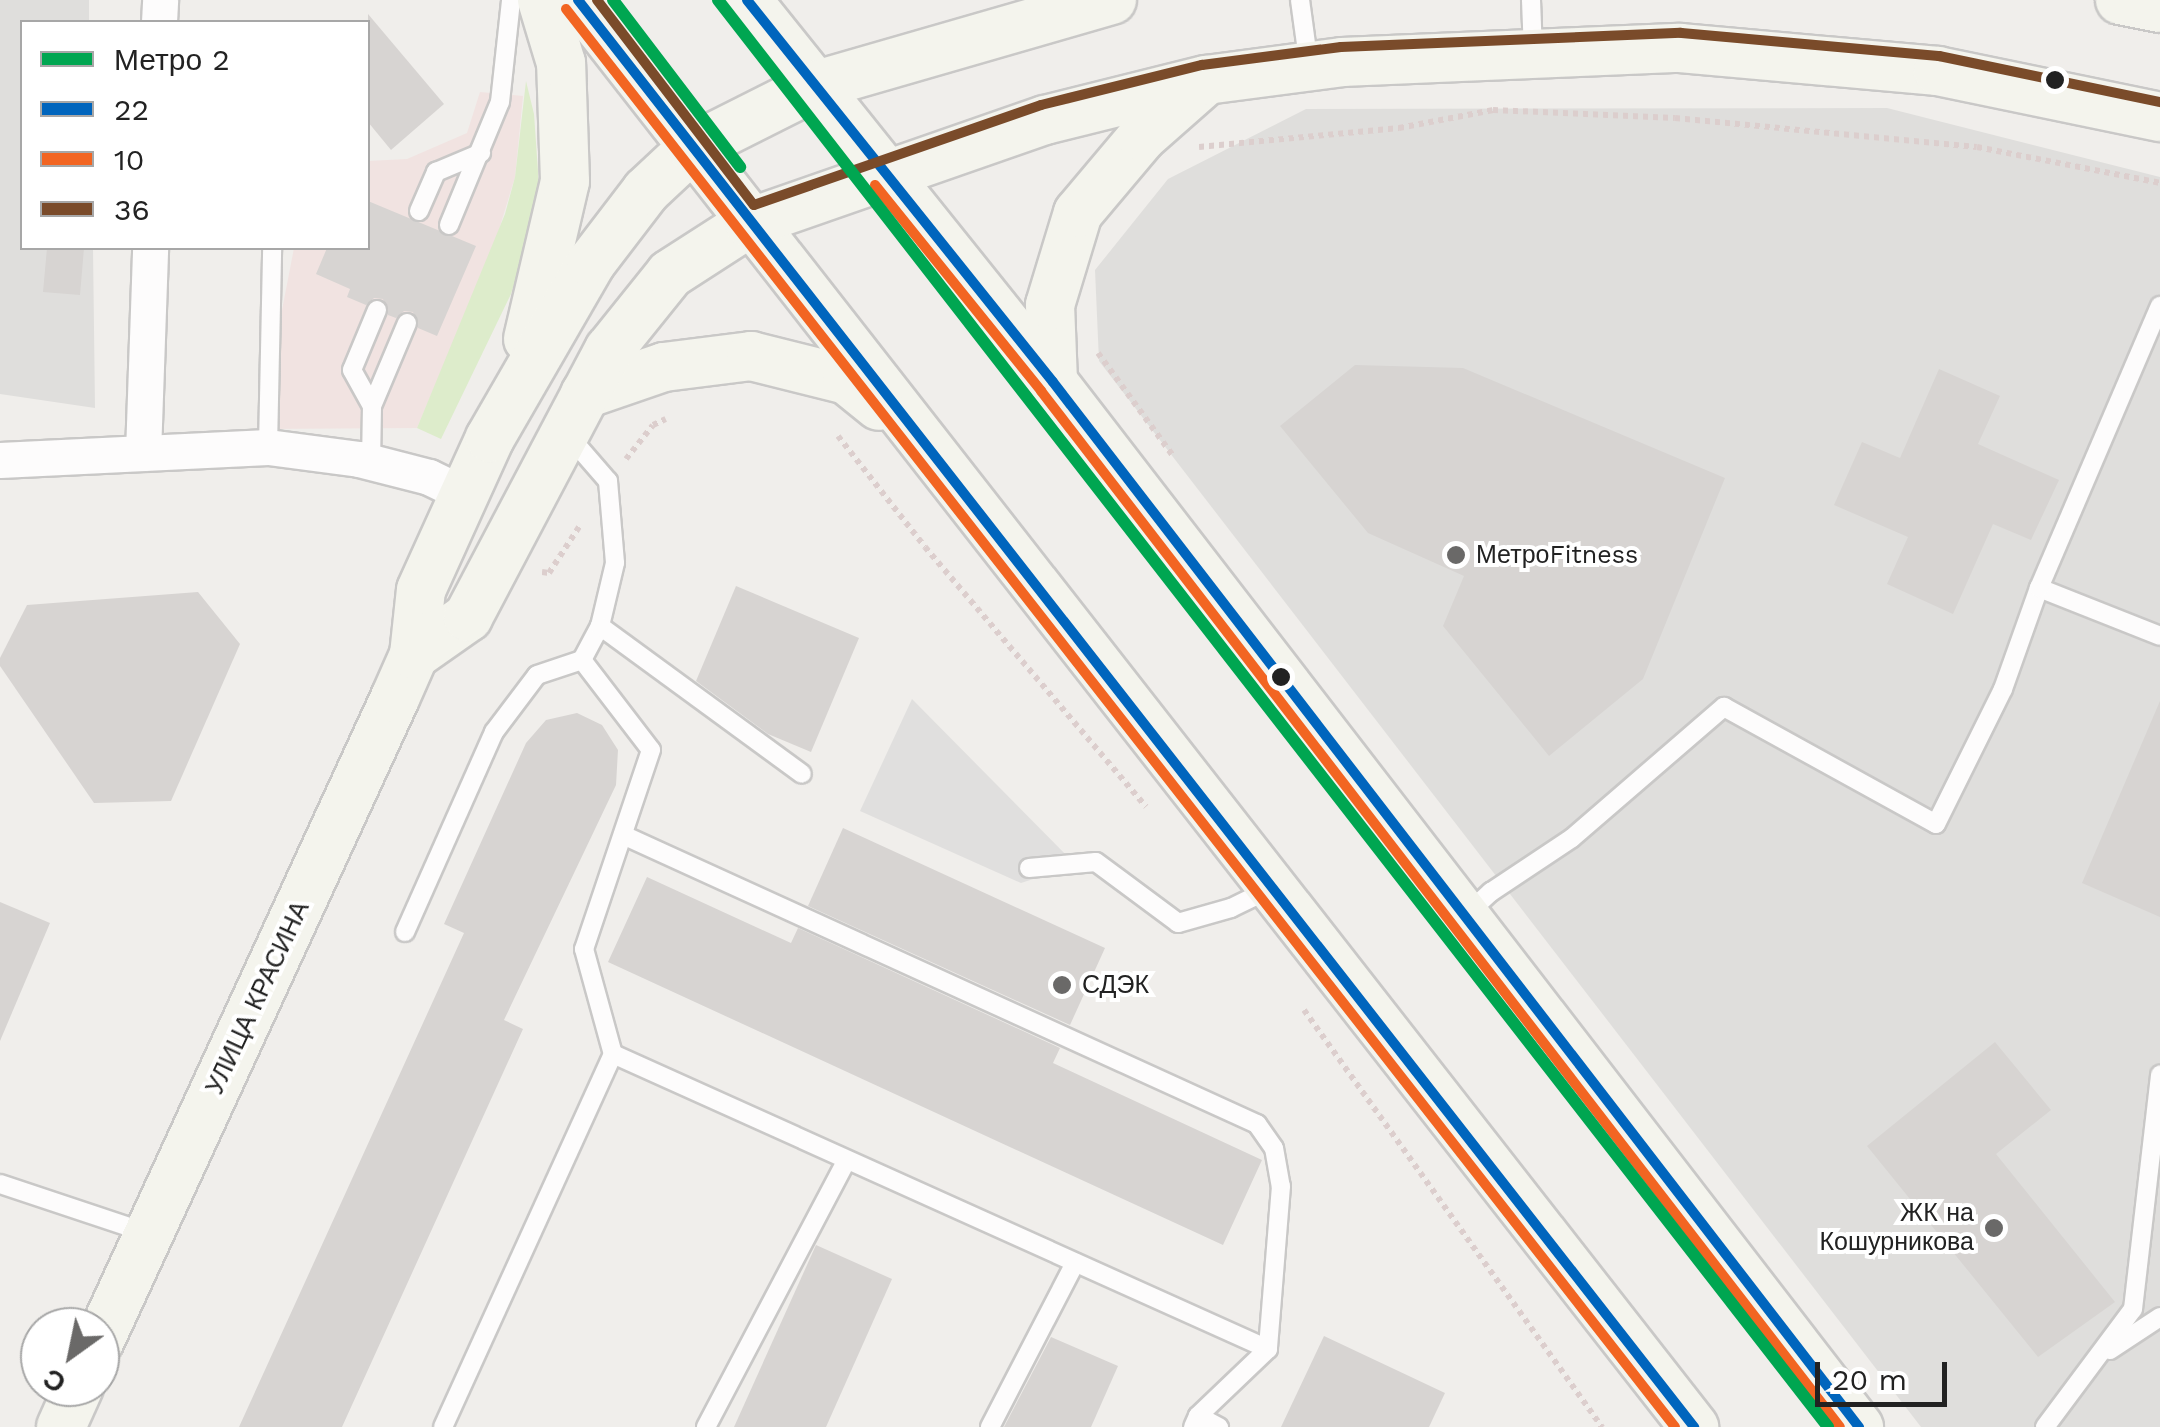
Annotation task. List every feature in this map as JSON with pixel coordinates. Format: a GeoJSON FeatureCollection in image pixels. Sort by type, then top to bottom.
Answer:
{"type":"FeatureCollection","features":[{"type":"Feature","properties":{"kind":"main road"},"geometry":{"type":"LineString","coordinates":[[518,382],[565,181],[561,63],[542,0]]}},
{"type":"Feature","properties":{"kind":"main road"},"geometry":{"type":"LineString","coordinates":[[578,0],[1694,1427]]}},
{"type":"Feature","properties":{"kind":"main road"},"geometry":{"type":"LineString","coordinates":[[747,0],[1053,382],[1859,1427]]}},
{"type":"Feature","properties":{"kind":"main road","name":"УЛИЦА КРАСИНА"},"geometry":{"type":"LineString","coordinates":[[115,1307],[414,654],[421,590],[464,494],[518,382],[591,263],[646,191],[692,148],[816,86],[1112,0]]}},
{"type":"Feature","properties":{"kind":"main road"},"geometry":{"type":"LineString","coordinates":[[2120,0],[2160,8]]}},
{"type":"Feature","properties":{"kind":"main road"},"geometry":{"type":"LineString","coordinates":[[414,654],[468,618],[610,350],[670,274],[749,223],[1045,120],[1206,80],[1309,67],[1680,48],[1938,72],[2160,117]]}},
{"type":"Feature","properties":{"kind":"main road"},"geometry":{"type":"LineString","coordinates":[[1053,382],[1050,304],[1078,213],[1142,137],[1206,80]]}},
{"type":"Feature","properties":{"kind":"main road"},"geometry":{"type":"LineString","coordinates":[[575,413],[664,367],[751,356],[847,380],[916,435]]}},
{"type":"Feature","properties":{"kind":"street"},"geometry":{"type":"LineString","coordinates":[[142,453],[150,250]]}},
{"type":"Feature","properties":{"kind":"street"},"geometry":{"type":"LineString","coordinates":[[0,460],[268,447],[371,463],[428,477],[464,494]]}},
{"type":"Feature","properties":{"kind":"lane"},"geometry":{"type":"LineString","coordinates":[[449,224],[500,102],[511,0]]}},
{"type":"Feature","properties":{"kind":"lane"},"geometry":{"type":"LineString","coordinates":[[1300,0],[1309,67]]}},
{"type":"Feature","properties":{"kind":"lane"},"geometry":{"type":"LineString","coordinates":[[1531,0],[1533,53]]}},
{"type":"Feature","properties":{"kind":"lane"},"geometry":{"type":"LineString","coordinates":[[419,211],[436,172],[480,154]]}},
{"type":"Feature","properties":{"kind":"lane"},"geometry":{"type":"LineString","coordinates":[[268,447],[272,250]]}},
{"type":"Feature","properties":{"kind":"lane"},"geometry":{"type":"LineString","coordinates":[[1465,916],[1491,892],[1572,838],[1724,706],[1936,824],[2002,689],[2039,588],[2160,306]]}},
{"type":"Feature","properties":{"kind":"lane"},"geometry":{"type":"LineString","coordinates":[[372,406],[352,370],[377,310]]}},
{"type":"Feature","properties":{"kind":"lane"},"geometry":{"type":"LineString","coordinates":[[371,463],[372,406],[407,323]]}},
{"type":"Feature","properties":{"kind":"lane"},"geometry":{"type":"LineString","coordinates":[[405,932],[494,732],[538,675],[582,660],[600,626],[615,563],[608,481],[575,413]]}},
{"type":"Feature","properties":{"kind":"lane"},"geometry":{"type":"LineString","coordinates":[[2039,588],[2160,636]]}},
{"type":"Feature","properties":{"kind":"lane"},"geometry":{"type":"LineString","coordinates":[[600,626],[802,774]]}},
{"type":"Feature","properties":{"kind":"lane"},"geometry":{"type":"LineString","coordinates":[[442,1427],[613,1054],[584,949],[651,750],[582,660]]}},
{"type":"Feature","properties":{"kind":"lane"},"geometry":{"type":"LineString","coordinates":[[623,835],[1257,1124],[1274,1148],[1281,1186],[1268,1349],[1195,1422]]}},
{"type":"Feature","properties":{"kind":"lane"},"geometry":{"type":"LineString","coordinates":[[1030,868],[1096,862],[1178,923],[1231,908],[1270,889]]}},
{"type":"Feature","properties":{"kind":"lane"},"geometry":{"type":"LineString","coordinates":[[613,1054],[1268,1349]]}},
{"type":"Feature","properties":{"kind":"lane"},"geometry":{"type":"LineString","coordinates":[[2045,1427],[2133,1309],[2160,1075]]}},
{"type":"Feature","properties":{"kind":"lane"},"geometry":{"type":"LineString","coordinates":[[706,1427],[846,1162]]}},
{"type":"Feature","properties":{"kind":"lane"},"geometry":{"type":"LineString","coordinates":[[0,1184],[147,1234]]}},
{"type":"Feature","properties":{"kind":"lane"},"geometry":{"type":"LineString","coordinates":[[990,1427],[1075,1263]]}},
{"type":"Feature","properties":{"kind":"lane"},"geometry":{"type":"LineString","coordinates":[[2097,1358],[2160,1317]]}},
{"type":"Feature","properties":{"kind":"lane"},"geometry":{"type":"LineString","coordinates":[[1195,1422],[1219,1427]]}},
{"type":"Feature","properties":{"kind":"path"},"geometry":{"type":"LineString","coordinates":[[1194,148],[1399,128],[1493,110],[1675,118],[1977,147],[2160,183]]}},
{"type":"Feature","properties":{"kind":"path"},"geometry":{"type":"LineString","coordinates":[[1094,347],[1179,464]]}},
{"type":"Feature","properties":{"kind":"path"},"geometry":{"type":"LineString","coordinates":[[496,566],[549,573],[608,481],[653,425],[668,418]]}},
{"type":"Feature","properties":{"kind":"path"},"geometry":{"type":"LineString","coordinates":[[829,426],[1155,818]]}},
{"type":"Feature","properties":{"kind":"path"},"geometry":{"type":"LineString","coordinates":[[1301,1005],[1602,1427]]}},
{"type":"Feature","properties":{"kind":"shaded area"},"geometry":{"type":"Polygon","coordinates":[[[0,0],[89,0],[89,20],[20,20],[20,250],[93,250],[95,408],[0,394],[0,0]]]}},
{"type":"Feature","properties":{"kind":"shaded area"},"geometry":{"type":"Polygon","coordinates":[[[480,92],[523,96],[515,177],[494,246],[417,428],[259,429],[294,250],[370,250],[370,161],[407,159],[467,133],[480,92]]]}},
{"type":"Feature","properties":{"kind":"shaded area"},"geometry":{"type":"Polygon","coordinates":[[[1887,108],[2160,177],[2160,1427],[1921,1427],[1099,361],[1095,270],[1168,179],[1306,109],[1887,108]]]}},
{"type":"Feature","properties":{"kind":"shaded area"},"geometry":{"type":"Polygon","coordinates":[[[912,699],[1076,865],[1021,883],[860,811],[912,699]]]}},
{"type":"Feature","properties":{"kind":"green space"},"geometry":{"type":"Polygon","coordinates":[[[526,81],[534,114],[540,200],[511,294],[441,439],[417,428],[505,214],[515,177],[526,81]]]}},
{"type":"Feature","properties":{"kind":"building"},"geometry":{"type":"Polygon","coordinates":[[[368,14],[444,104],[391,150],[370,124],[368,14]]]}},
{"type":"Feature","properties":{"kind":"building"},"geometry":{"type":"Polygon","coordinates":[[[370,202],[476,246],[437,336],[418,328],[413,312],[404,311],[396,318],[388,315],[383,299],[374,298],[366,305],[347,297],[350,289],[316,274],[326,250],[370,250],[370,202]]]}},
{"type":"Feature","properties":{"kind":"building"},"geometry":{"type":"Polygon","coordinates":[[[47,250],[84,250],[80,295],[43,292],[47,250]]]}},
{"type":"Feature","properties":{"kind":"building"},"geometry":{"type":"Polygon","coordinates":[[[1355,365],[1463,368],[1725,478],[1643,679],[1549,756],[1443,626],[1464,576],[1368,533],[1280,426],[1355,365]]]}},
{"type":"Feature","properties":{"kind":"building"},"geometry":{"type":"Polygon","coordinates":[[[1939,369],[2000,396],[1978,444],[2059,480],[2031,540],[1993,524],[1953,614],[1887,584],[1908,537],[1834,505],[1862,442],[1900,458],[1939,369]]]}},
{"type":"Feature","properties":{"kind":"building"},"geometry":{"type":"Polygon","coordinates":[[[736,586],[859,638],[811,752],[768,734],[696,681],[736,586]]]}},
{"type":"Feature","properties":{"kind":"building"},"geometry":{"type":"Polygon","coordinates":[[[198,592],[240,644],[171,801],[94,803],[0,666],[0,658],[27,605],[198,592]]]}},
{"type":"Feature","properties":{"kind":"building"},"geometry":{"type":"Polygon","coordinates":[[[2160,701],[2160,917],[2082,883],[2160,701]]]}},
{"type":"Feature","properties":{"kind":"building"},"geometry":{"type":"Polygon","coordinates":[[[577,713],[602,725],[618,750],[616,785],[504,1020],[523,1029],[342,1427],[239,1427],[464,933],[444,924],[526,743],[546,720],[577,713]]]}},
{"type":"Feature","properties":{"kind":"building"},"geometry":{"type":"Polygon","coordinates":[[[843,828],[1105,948],[1070,1025],[808,906],[843,828]]]}},
{"type":"Feature","properties":{"kind":"building"},"geometry":{"type":"Polygon","coordinates":[[[647,877],[791,943],[798,928],[1060,1048],[1053,1063],[1262,1160],[1223,1245],[608,962],[647,877]]]}},
{"type":"Feature","properties":{"kind":"building"},"geometry":{"type":"Polygon","coordinates":[[[0,902],[50,923],[0,1041],[0,902]]]}},
{"type":"Feature","properties":{"kind":"building","name":"ЖК на Кошурникова"},"geometry":{"type":"Polygon","coordinates":[[[1995,1042],[2051,1110],[1996,1154],[2115,1302],[2038,1357],[1867,1146],[1995,1042]]]}},
{"type":"Feature","properties":{"kind":"building"},"geometry":{"type":"Polygon","coordinates":[[[816,1245],[892,1279],[826,1427],[734,1427],[816,1245]]]}},
{"type":"Feature","properties":{"kind":"building"},"geometry":{"type":"Polygon","coordinates":[[[1324,1336],[1445,1393],[1429,1427],[1281,1427],[1324,1336]]]}},
{"type":"Feature","properties":{"kind":"building"},"geometry":{"type":"Polygon","coordinates":[[[1051,1337],[1118,1366],[1091,1427],[1004,1427],[1051,1337]]]}},
{"type":"Feature","properties":{"kind":"metro line","name":"2"},"geometry":{"type":"LineString","coordinates":[[613,0],[740,167]]}},
{"type":"Feature","properties":{"kind":"metro line","name":"2"},"geometry":{"type":"LineString","coordinates":[[718,0],[1828,1427]]}},
{"type":"Feature","properties":{"kind":"transit line","name":"22"},"geometry":{"type":"LineString","coordinates":[[578,0],[1694,1427]]}},
{"type":"Feature","properties":{"kind":"transit line","name":"36"},"geometry":{"type":"LineString","coordinates":[[597,0],[754,205],[1041,105],[1202,65],[1341,47],[1681,33],[1939,56],[2160,102]]}},
{"type":"Feature","properties":{"kind":"transit line","name":"22"},"geometry":{"type":"LineString","coordinates":[[747,0],[1053,382],[1859,1427]]}},
{"type":"Feature","properties":{"kind":"transit line","name":"10"},"geometry":{"type":"LineString","coordinates":[[566,9],[1675,1427]]}},
{"type":"Feature","properties":{"kind":"transit line","name":"10"},"geometry":{"type":"LineString","coordinates":[[875,185],[1041,391],[1840,1427]]}},
{"type":"Feature","properties":{"kind":"place","name":"МетроFitness"},"geometry":{"type":"Point","coordinates":[1456,555]}},
{"type":"Feature","properties":{"kind":"place","name":"СДЭК"},"geometry":{"type":"Point","coordinates":[1062,985]}},
{"type":"Feature","properties":{"kind":"place","name":"ЖК на Кошурникова"},"geometry":{"type":"Point","coordinates":[1994,1228]}}]}
